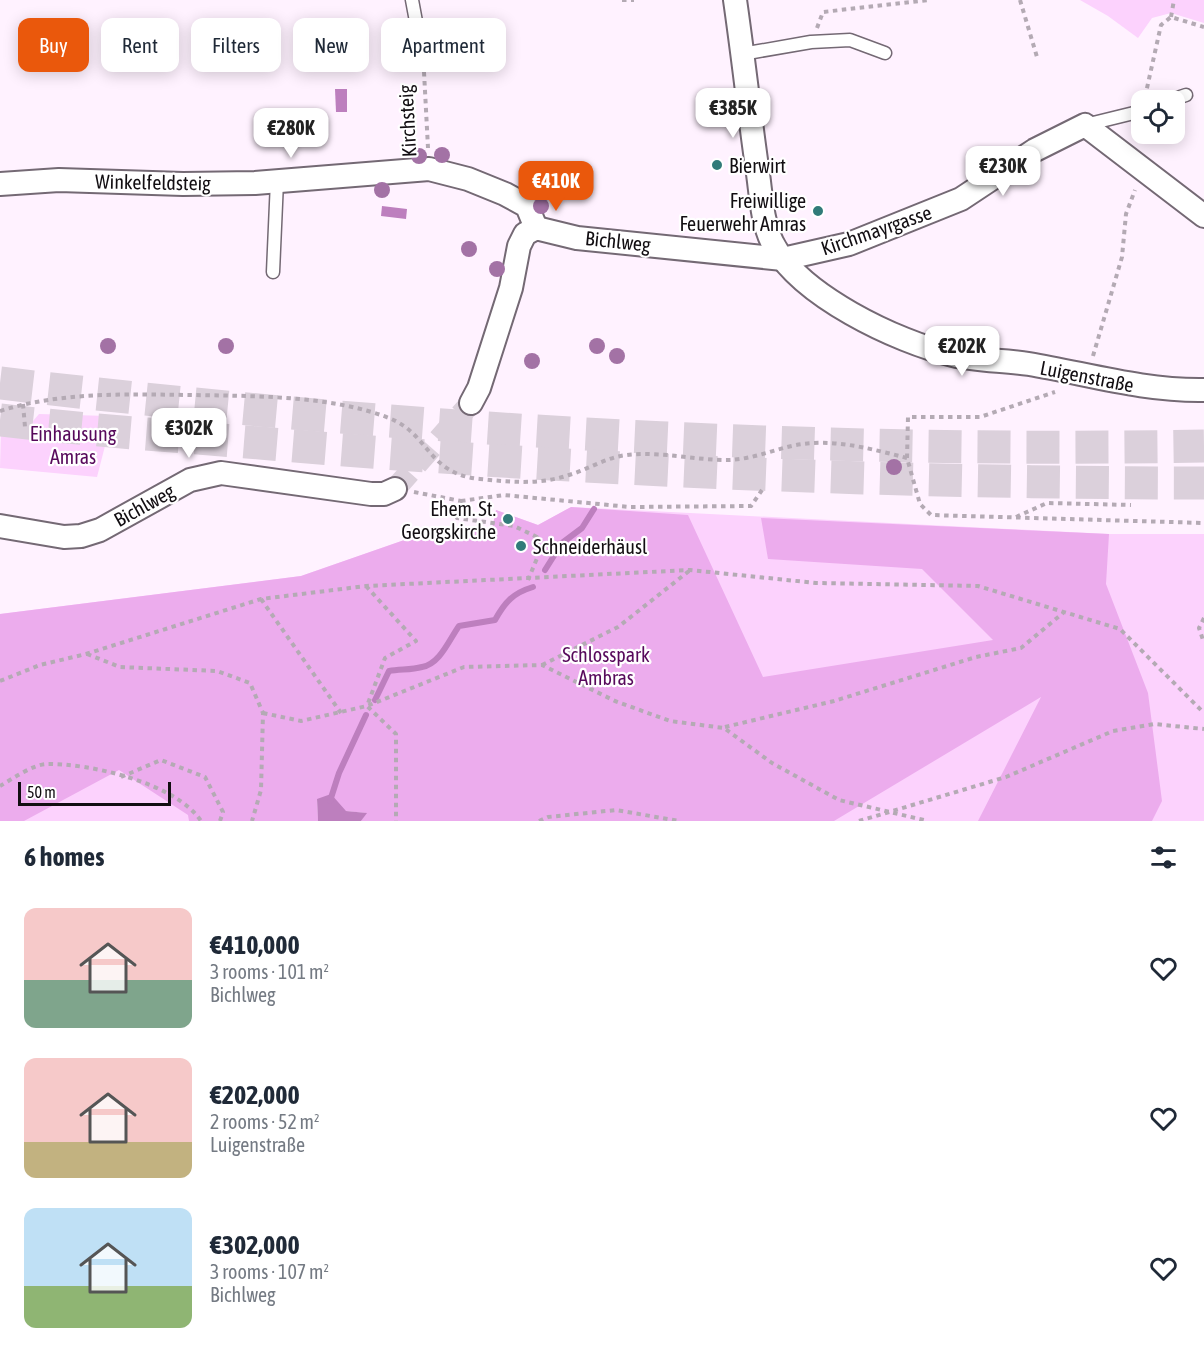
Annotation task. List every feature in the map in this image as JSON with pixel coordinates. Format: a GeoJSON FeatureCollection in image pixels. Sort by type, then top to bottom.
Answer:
{"type":"FeatureCollection","features":[{"type":"Feature","properties":{"kind":"street"},"geometry":{"type":"LineString","coordinates":[[735,0],[765,224],[783,259]]}},
{"type":"Feature","properties":{"kind":"street"},"geometry":{"type":"LineString","coordinates":[[1085,125],[1204,216]]}},
{"type":"Feature","properties":{"kind":"street","name":"Kirchmayrgasse"},"geometry":{"type":"LineString","coordinates":[[783,259],[849,244],[961,199],[1056,137],[1085,125]]}},
{"type":"Feature","properties":{"kind":"street","name":"Winkelfeldsteig"},"geometry":{"type":"LineString","coordinates":[[0,184],[59,180],[183,184],[278,181],[429,169],[468,179],[527,206],[536,228]]}},
{"type":"Feature","properties":{"kind":"street"},"geometry":{"type":"LineString","coordinates":[[471,403],[479,388],[511,288],[519,246],[525,234],[536,228]]}},
{"type":"Feature","properties":{"kind":"street","name":"Bichlweg"},"geometry":{"type":"LineString","coordinates":[[536,228],[578,238],[783,259]]}},
{"type":"Feature","properties":{"kind":"street","name":"Luigenstraße"},"geometry":{"type":"LineString","coordinates":[[783,259],[814,287],[866,322],[886,333],[931,349],[955,356],[1029,364],[1134,386],[1204,390]]}},
{"type":"Feature","properties":{"kind":"street","name":"Bichlweg"},"geometry":{"type":"LineString","coordinates":[[0,526],[64,537],[81,536],[100,530],[190,480],[221,473],[371,494],[384,494],[395,489]]}},
{"type":"Feature","properties":{"kind":"lane","name":"Kirchsteig"},"geometry":{"type":"LineString","coordinates":[[412,0],[415,18]]}},
{"type":"Feature","properties":{"kind":"lane"},"geometry":{"type":"LineString","coordinates":[[742,54],[811,42],[850,40],[885,53]]}},
{"type":"Feature","properties":{"kind":"lane"},"geometry":{"type":"LineString","coordinates":[[1085,125],[1131,114]]}},
{"type":"Feature","properties":{"kind":"lane"},"geometry":{"type":"LineString","coordinates":[[273,272],[278,181]]}},
{"type":"Feature","properties":{"kind":"path"},"geometry":{"type":"LineString","coordinates":[[622,0],[634,0]]}},
{"type":"Feature","properties":{"kind":"path"},"geometry":{"type":"LineString","coordinates":[[811,42],[823,12],[928,0]]}},
{"type":"Feature","properties":{"kind":"path"},"geometry":{"type":"LineString","coordinates":[[1020,0],[1037,57]]}},
{"type":"Feature","properties":{"kind":"path"},"geometry":{"type":"LineString","coordinates":[[1146,90],[1161,26],[1171,17],[1174,0]]}},
{"type":"Feature","properties":{"kind":"path"},"geometry":{"type":"LineString","coordinates":[[1171,17],[1204,27]]}},
{"type":"Feature","properties":{"kind":"path","name":"Kirchsteig"},"geometry":{"type":"LineString","coordinates":[[424,72],[429,169]]}},
{"type":"Feature","properties":{"kind":"path"},"geometry":{"type":"LineString","coordinates":[[1082,355],[1093,357],[1122,256],[1129,202],[1139,181]]}},
{"type":"Feature","properties":{"kind":"path"},"geometry":{"type":"LineString","coordinates":[[1061,389],[980,417],[908,417],[908,458],[920,504],[927,513],[938,516],[1204,523]]}},
{"type":"Feature","properties":{"kind":"path"},"geometry":{"type":"LineString","coordinates":[[0,411],[23,404],[87,396],[245,395],[344,407],[392,420],[409,431],[436,461],[453,474],[532,482],[554,480],[626,455],[736,460],[795,445],[822,443],[864,447],[908,458]]}},
{"type":"Feature","properties":{"kind":"path"},"geometry":{"type":"LineString","coordinates":[[23,404],[25,427]]}},
{"type":"Feature","properties":{"kind":"path"},"geometry":{"type":"LineString","coordinates":[[432,495],[461,501],[504,495],[630,507],[730,507],[750,506],[762,490]]}},
{"type":"Feature","properties":{"kind":"path"},"geometry":{"type":"LineString","coordinates":[[461,501],[457,518],[514,526],[537,537],[538,556],[528,580]]}},
{"type":"Feature","properties":{"kind":"path"},"geometry":{"type":"LineString","coordinates":[[1015,517],[1047,503],[1131,505]]}},
{"type":"Feature","properties":{"kind":"path"},"geometry":{"type":"LineString","coordinates":[[263,713],[301,721],[367,706],[464,667],[542,665],[618,627],[690,570]]}},
{"type":"Feature","properties":{"kind":"path"},"geometry":{"type":"LineString","coordinates":[[0,681],[40,665],[86,654],[261,599],[366,586],[528,580],[690,570],[816,583],[978,586],[1120,629],[1204,713]]}},
{"type":"Feature","properties":{"kind":"path"},"geometry":{"type":"LineString","coordinates":[[366,586],[416,641],[385,657],[367,706]]}},
{"type":"Feature","properties":{"kind":"path"},"geometry":{"type":"LineString","coordinates":[[261,599],[341,713]]}},
{"type":"Feature","properties":{"kind":"path"},"geometry":{"type":"LineString","coordinates":[[542,665],[615,701],[670,721],[724,728],[834,701],[976,657],[1021,648],[1064,613]]}},
{"type":"Feature","properties":{"kind":"path"},"geometry":{"type":"LineString","coordinates":[[1204,618],[1199,628],[1204,644]]}},
{"type":"Feature","properties":{"kind":"path"},"geometry":{"type":"LineString","coordinates":[[86,654],[120,667],[217,670],[250,683],[263,713],[261,790],[252,821]]}},
{"type":"Feature","properties":{"kind":"path"},"geometry":{"type":"LineString","coordinates":[[367,706],[396,734],[396,821]]}},
{"type":"Feature","properties":{"kind":"path"},"geometry":{"type":"LineString","coordinates":[[859,821],[894,813],[1006,777],[1113,731],[1154,724],[1204,729]]}},
{"type":"Feature","properties":{"kind":"path"},"geometry":{"type":"LineString","coordinates":[[724,728],[772,763],[839,800],[928,821]]}},
{"type":"Feature","properties":{"kind":"path"},"geometry":{"type":"LineString","coordinates":[[121,777],[161,760],[206,777],[223,812],[220,821]]}},
{"type":"Feature","properties":{"kind":"path"},"geometry":{"type":"LineString","coordinates":[[0,786],[43,764],[96,768],[170,794],[197,814],[201,821]]}},
{"type":"Feature","properties":{"kind":"path"},"geometry":{"type":"LineString","coordinates":[[539,821],[548,817],[616,810],[679,821]]}},
{"type":"Feature","properties":{"kind":"green space"},"geometry":{"type":"Polygon","coordinates":[[[1080,0],[1204,0],[1204,23],[1171,13],[1152,18],[1138,38],[1108,16],[1080,0]]]}},
{"type":"Feature","properties":{"kind":"green space","name":"Einhausung Amras"},"geometry":{"type":"Polygon","coordinates":[[[39,414],[108,416],[105,446],[97,477],[0,468],[1,429],[7,425],[28,427],[39,414]]]}},
{"type":"Feature","properties":{"kind":"green space","name":"Schlosspark Ambras"},"geometry":{"type":"Polygon","coordinates":[[[571,507],[1109,534],[1204,534],[1204,821],[361,821],[366,813],[346,811],[317,799],[318,821],[0,821],[0,614],[301,576],[433,530],[492,529],[496,510],[538,525],[571,507]]]}},
{"type":"Feature","properties":{"kind":"green space","name":"Schlosspark Ambras"},"geometry":{"type":"Polygon","coordinates":[[[571,507],[688,515],[763,677],[993,640],[922,569],[768,559],[761,518],[1109,534],[1106,584],[1148,693],[1162,801],[1152,821],[978,821],[1041,697],[834,821],[361,821],[366,813],[346,811],[317,799],[318,821],[189,821],[188,815],[119,770],[24,821],[0,821],[0,614],[301,576],[433,530],[492,529],[496,510],[538,525],[571,507]]]}},
{"type":"Feature","properties":{"kind":"shaded area"},"geometry":{"type":"Polygon","coordinates":[[[335,89],[347,89],[347,112],[336,112],[335,89]]]}},
{"type":"Feature","properties":{"kind":"shaded area"},"geometry":{"type":"Polygon","coordinates":[[[382,206],[407,209],[406,219],[381,216],[382,206]]]}},
{"type":"Feature","properties":{"kind":"shaded area"},"geometry":{"type":"Polygon","coordinates":[[[331,794],[346,811],[367,813],[361,821],[318,821],[317,799],[331,794]]]}},
{"type":"Feature","properties":{"kind":"waterway"},"geometry":{"type":"LineString","coordinates":[[545,570],[562,543],[582,528],[594,509]]}},
{"type":"Feature","properties":{"kind":"waterway"},"geometry":{"type":"LineString","coordinates":[[375,700],[389,671],[414,669],[428,665],[439,656],[459,626],[495,620],[510,599],[533,587]]}},
{"type":"Feature","properties":{"kind":"waterway"},"geometry":{"type":"LineString","coordinates":[[330,801],[339,773],[366,715]]}},
{"type":"Feature","properties":{"kind":"tunnel"},"geometry":{"type":"LineString","coordinates":[[0,383],[300,414],[601,435],[902,446],[1204,446]]}},
{"type":"Feature","properties":{"kind":"tunnel"},"geometry":{"type":"LineString","coordinates":[[395,489],[471,403]]}},
{"type":"Feature","properties":{"kind":"tunnel"},"geometry":{"type":"LineString","coordinates":[[0,420],[130,433],[614,468],[968,481],[1204,483]]}},
{"type":"Feature","properties":{"kind":"place","name":"Bierwirt"},"geometry":{"type":"Point","coordinates":[717,165]}},
{"type":"Feature","properties":{"kind":"place","name":"Freiwillige Feuerwehr Amras"},"geometry":{"type":"Point","coordinates":[818,211]}},
{"type":"Feature","properties":{"kind":"place","name":"Ehem. St. Georgskirche"},"geometry":{"type":"Point","coordinates":[508,519]}},
{"type":"Feature","properties":{"kind":"place","name":"Schneiderhäusl"},"geometry":{"type":"Point","coordinates":[521,546]}}]}
